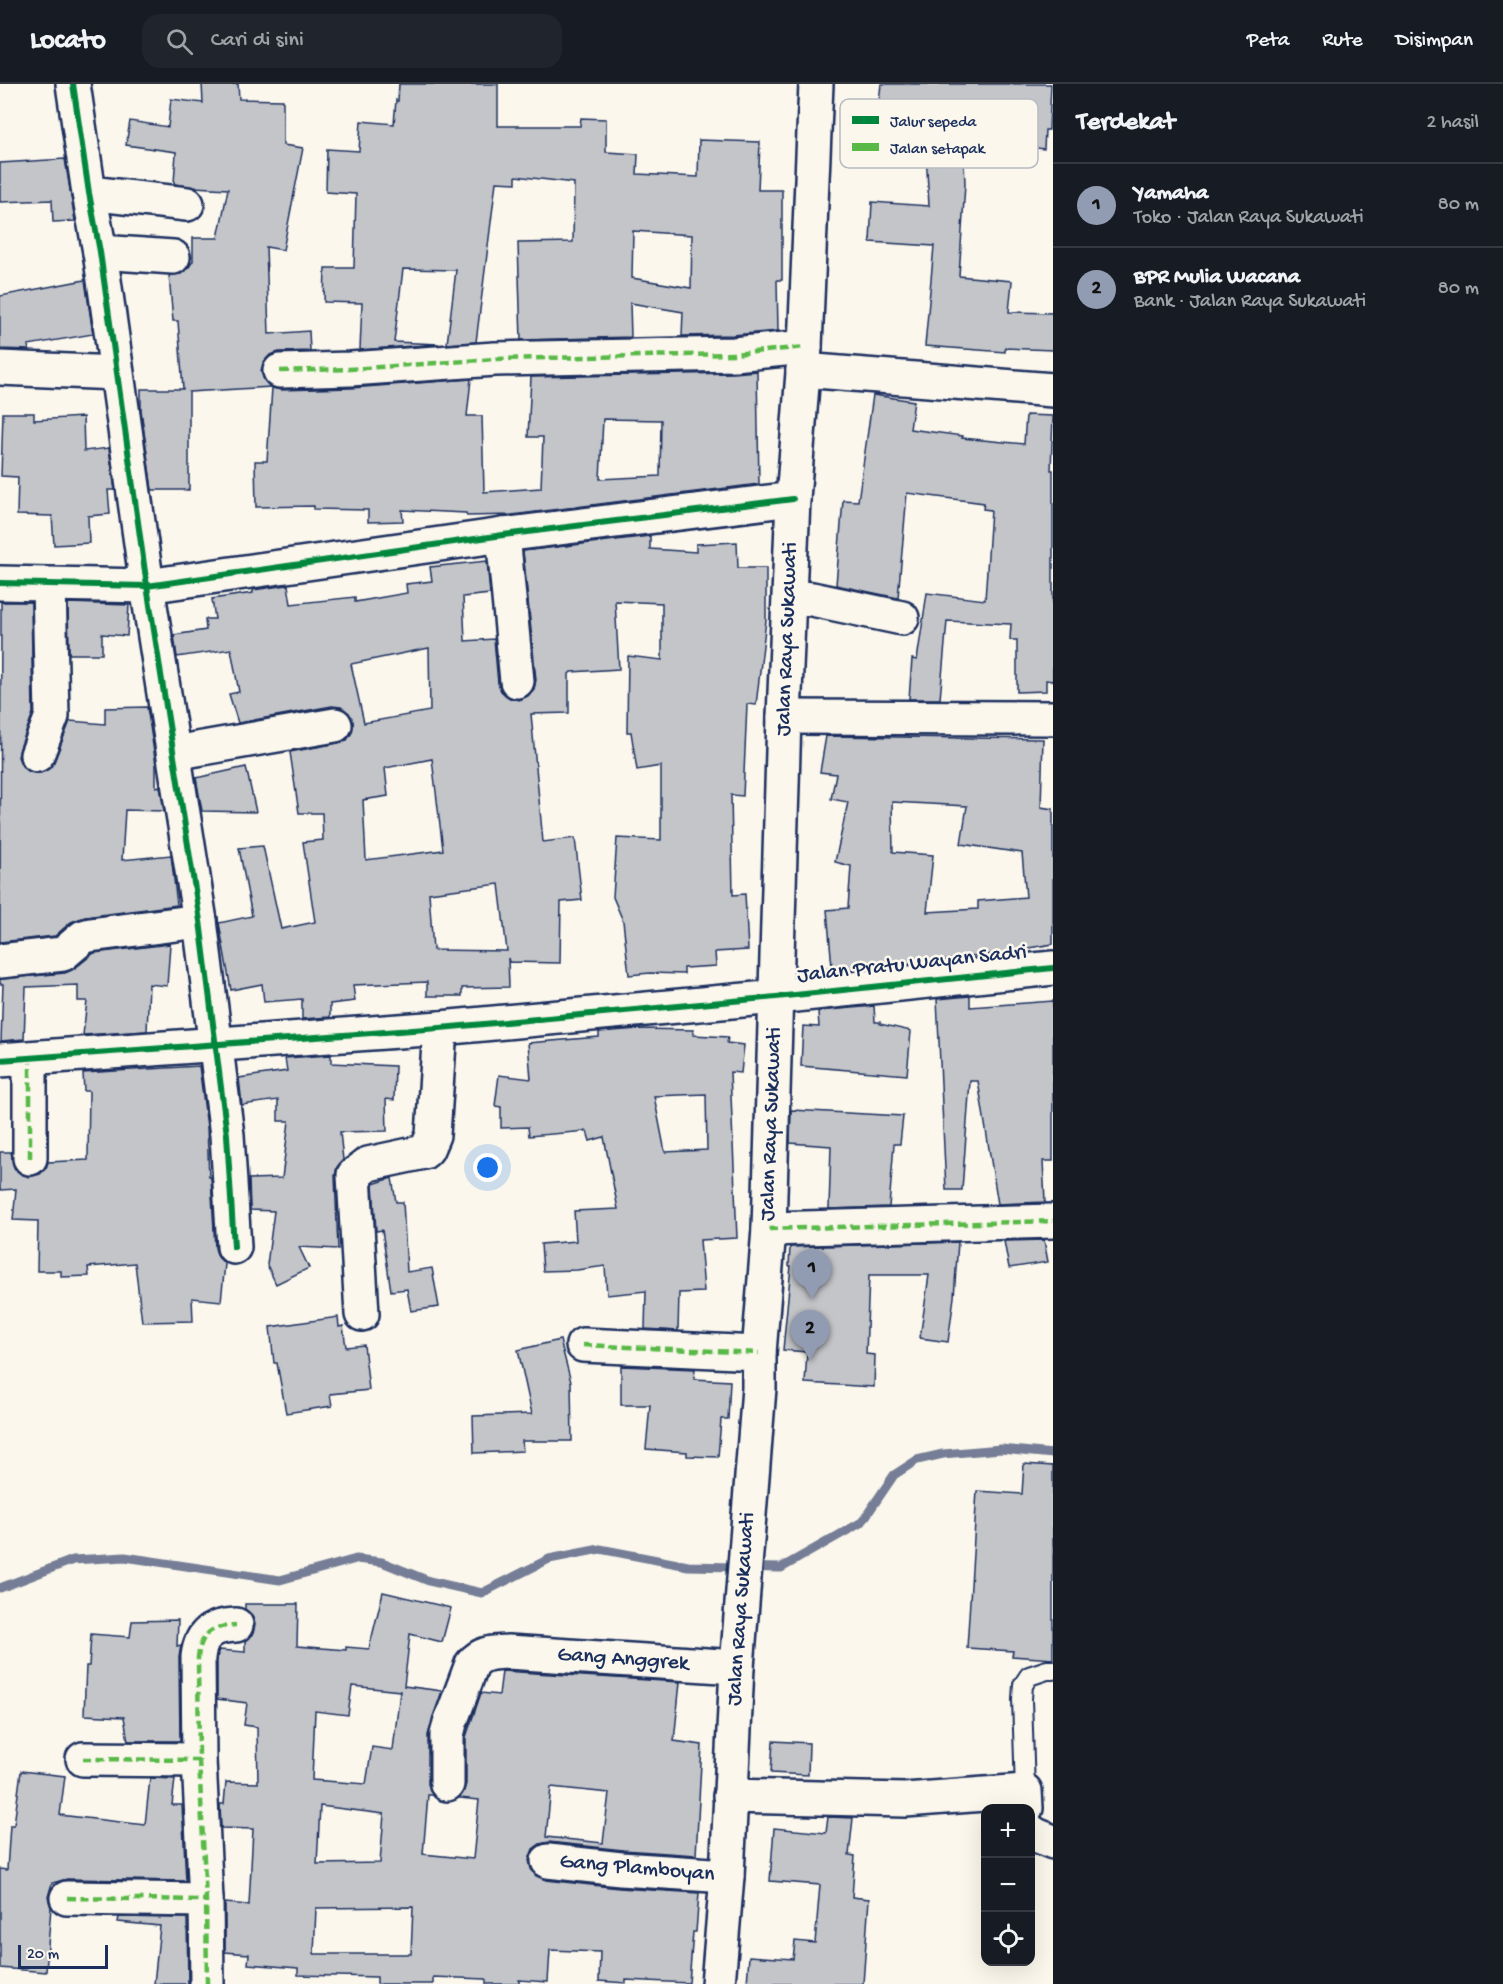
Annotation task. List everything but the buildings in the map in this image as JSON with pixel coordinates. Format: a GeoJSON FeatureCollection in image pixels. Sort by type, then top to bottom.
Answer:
{"type":"FeatureCollection","features":[{"type":"Feature","properties":{"kind":"main road"},"geometry":{"type":"LineString","coordinates":[[73,84],[100,252],[147,586],[200,921],[227,1136],[234,1247]]}},
{"type":"Feature","properties":{"kind":"main road","name":"Jalan Raya Sukawati"},"geometry":{"type":"LineString","coordinates":[[718,1984],[727,1876],[737,1667],[769,1229],[784,717],[793,499],[804,359],[816,84]]}},
{"type":"Feature","properties":{"kind":"main road"},"geometry":{"type":"LineString","coordinates":[[89,193],[187,204]]}},
{"type":"Feature","properties":{"kind":"main road"},"geometry":{"type":"LineString","coordinates":[[100,252],[173,257]]}},
{"type":"Feature","properties":{"kind":"main road"},"geometry":{"type":"LineString","coordinates":[[280,371],[350,369],[495,359],[734,354],[804,359],[1053,390]]}},
{"type":"Feature","properties":{"kind":"main road"},"geometry":{"type":"LineString","coordinates":[[0,368],[116,373]]}},
{"type":"Feature","properties":{"kind":"main road"},"geometry":{"type":"LineString","coordinates":[[0,583],[147,586],[503,535],[793,499]]}},
{"type":"Feature","properties":{"kind":"main road"},"geometry":{"type":"LineString","coordinates":[[503,535],[517,681]]}},
{"type":"Feature","properties":{"kind":"main road"},"geometry":{"type":"LineString","coordinates":[[37,755],[52,716],[49,585]]}},
{"type":"Feature","properties":{"kind":"main road"},"geometry":{"type":"LineString","coordinates":[[790,597],[812,598],[902,618]]}},
{"type":"Feature","properties":{"kind":"main road"},"geometry":{"type":"LineString","coordinates":[[784,717],[1053,718]]}},
{"type":"Feature","properties":{"kind":"main road"},"geometry":{"type":"LineString","coordinates":[[174,753],[335,725]]}},
{"type":"Feature","properties":{"kind":"main road"},"geometry":{"type":"LineString","coordinates":[[0,960],[63,954],[90,934],[200,921]]}},
{"type":"Feature","properties":{"kind":"main road","name":"Jalan Pratu Wayan Sadri"},"geometry":{"type":"LineString","coordinates":[[15,1060],[440,1028],[776,997],[1053,968]]}},
{"type":"Feature","properties":{"kind":"main road"},"geometry":{"type":"LineString","coordinates":[[362,1314],[354,1175],[368,1164],[424,1152],[427,1149],[432,1135],[440,1028]]}},
{"type":"Feature","properties":{"kind":"main road"},"geometry":{"type":"LineString","coordinates":[[15,1060],[30,1158]]}},
{"type":"Feature","properties":{"kind":"main road"},"geometry":{"type":"LineString","coordinates":[[769,1229],[1053,1221]]}},
{"type":"Feature","properties":{"kind":"main road"},"geometry":{"type":"LineString","coordinates":[[583,1345],[759,1353]]}},
{"type":"Feature","properties":{"kind":"main road"},"geometry":{"type":"LineString","coordinates":[[207,1984],[206,1900],[199,1760],[200,1646],[205,1635],[219,1626],[236,1625]]}},
{"type":"Feature","properties":{"kind":"main road","name":"Gang Anggrek"},"geometry":{"type":"LineString","coordinates":[[447,1784],[447,1735],[450,1723],[472,1664],[485,1654],[508,1652],[737,1667]]}},
{"type":"Feature","properties":{"kind":"main road"},"geometry":{"type":"LineString","coordinates":[[82,1759],[199,1760]]}},
{"type":"Feature","properties":{"kind":"main road"},"geometry":{"type":"LineString","coordinates":[[730,1796],[1025,1800]]}},
{"type":"Feature","properties":{"kind":"main road"},"geometry":{"type":"LineString","coordinates":[[1035,1834],[1053,1842]]}},
{"type":"Feature","properties":{"kind":"main road","name":"Gang Plamboyan"},"geometry":{"type":"LineString","coordinates":[[548,1861],[621,1869],[727,1876]]}},
{"type":"Feature","properties":{"kind":"main road"},"geometry":{"type":"LineString","coordinates":[[67,1898],[206,1900]]}},
{"type":"Feature","properties":{"kind":"lane"},"geometry":{"type":"LineString","coordinates":[[1025,1800],[1023,1685],[1029,1676],[1053,1670]]}},
{"type":"Feature","properties":{"kind":"waterway"},"geometry":{"type":"LineString","coordinates":[[0,1588],[73,1560],[125,1557],[280,1580],[356,1559],[382,1562],[429,1581],[482,1593],[549,1559],[600,1549],[688,1566],[781,1568],[862,1522],[894,1475],[917,1460],[943,1454],[1001,1449],[1053,1454]]}},
{"type":"Feature","properties":{"kind":"marked path"},"geometry":{"type":"LineString","coordinates":[[280,371],[350,369],[495,359],[734,354],[805,347]]}},
{"type":"Feature","properties":{"kind":"marked path"},"geometry":{"type":"LineString","coordinates":[[30,1059],[30,1158]]}},
{"type":"Feature","properties":{"kind":"marked path"},"geometry":{"type":"LineString","coordinates":[[769,1229],[1053,1221]]}},
{"type":"Feature","properties":{"kind":"marked path"},"geometry":{"type":"LineString","coordinates":[[583,1345],[759,1353]]}},
{"type":"Feature","properties":{"kind":"marked path"},"geometry":{"type":"LineString","coordinates":[[207,1984],[206,1900],[199,1760],[198,1657],[205,1636],[215,1629],[236,1625]]}},
{"type":"Feature","properties":{"kind":"marked path"},"geometry":{"type":"LineString","coordinates":[[83,1759],[199,1760]]}},
{"type":"Feature","properties":{"kind":"marked path"},"geometry":{"type":"LineString","coordinates":[[67,1898],[206,1900]]}},
{"type":"Feature","properties":{"kind":"cycle path"},"geometry":{"type":"LineString","coordinates":[[73,84],[100,252],[147,586],[200,921],[227,1135],[234,1247]]}},
{"type":"Feature","properties":{"kind":"cycle path"},"geometry":{"type":"LineString","coordinates":[[0,583],[147,586],[503,535],[793,499]]}},
{"type":"Feature","properties":{"kind":"cycle path"},"geometry":{"type":"LineString","coordinates":[[0,1060],[440,1028],[776,997],[1053,968]]}},
{"type":"Feature","properties":{"kind":"place","name":"Yamaha"},"geometry":{"type":"Point","coordinates":[812,1299]}},
{"type":"Feature","properties":{"kind":"place","name":"BPR Mulia Wacana"},"geometry":{"type":"Point","coordinates":[810,1360]}}]}
